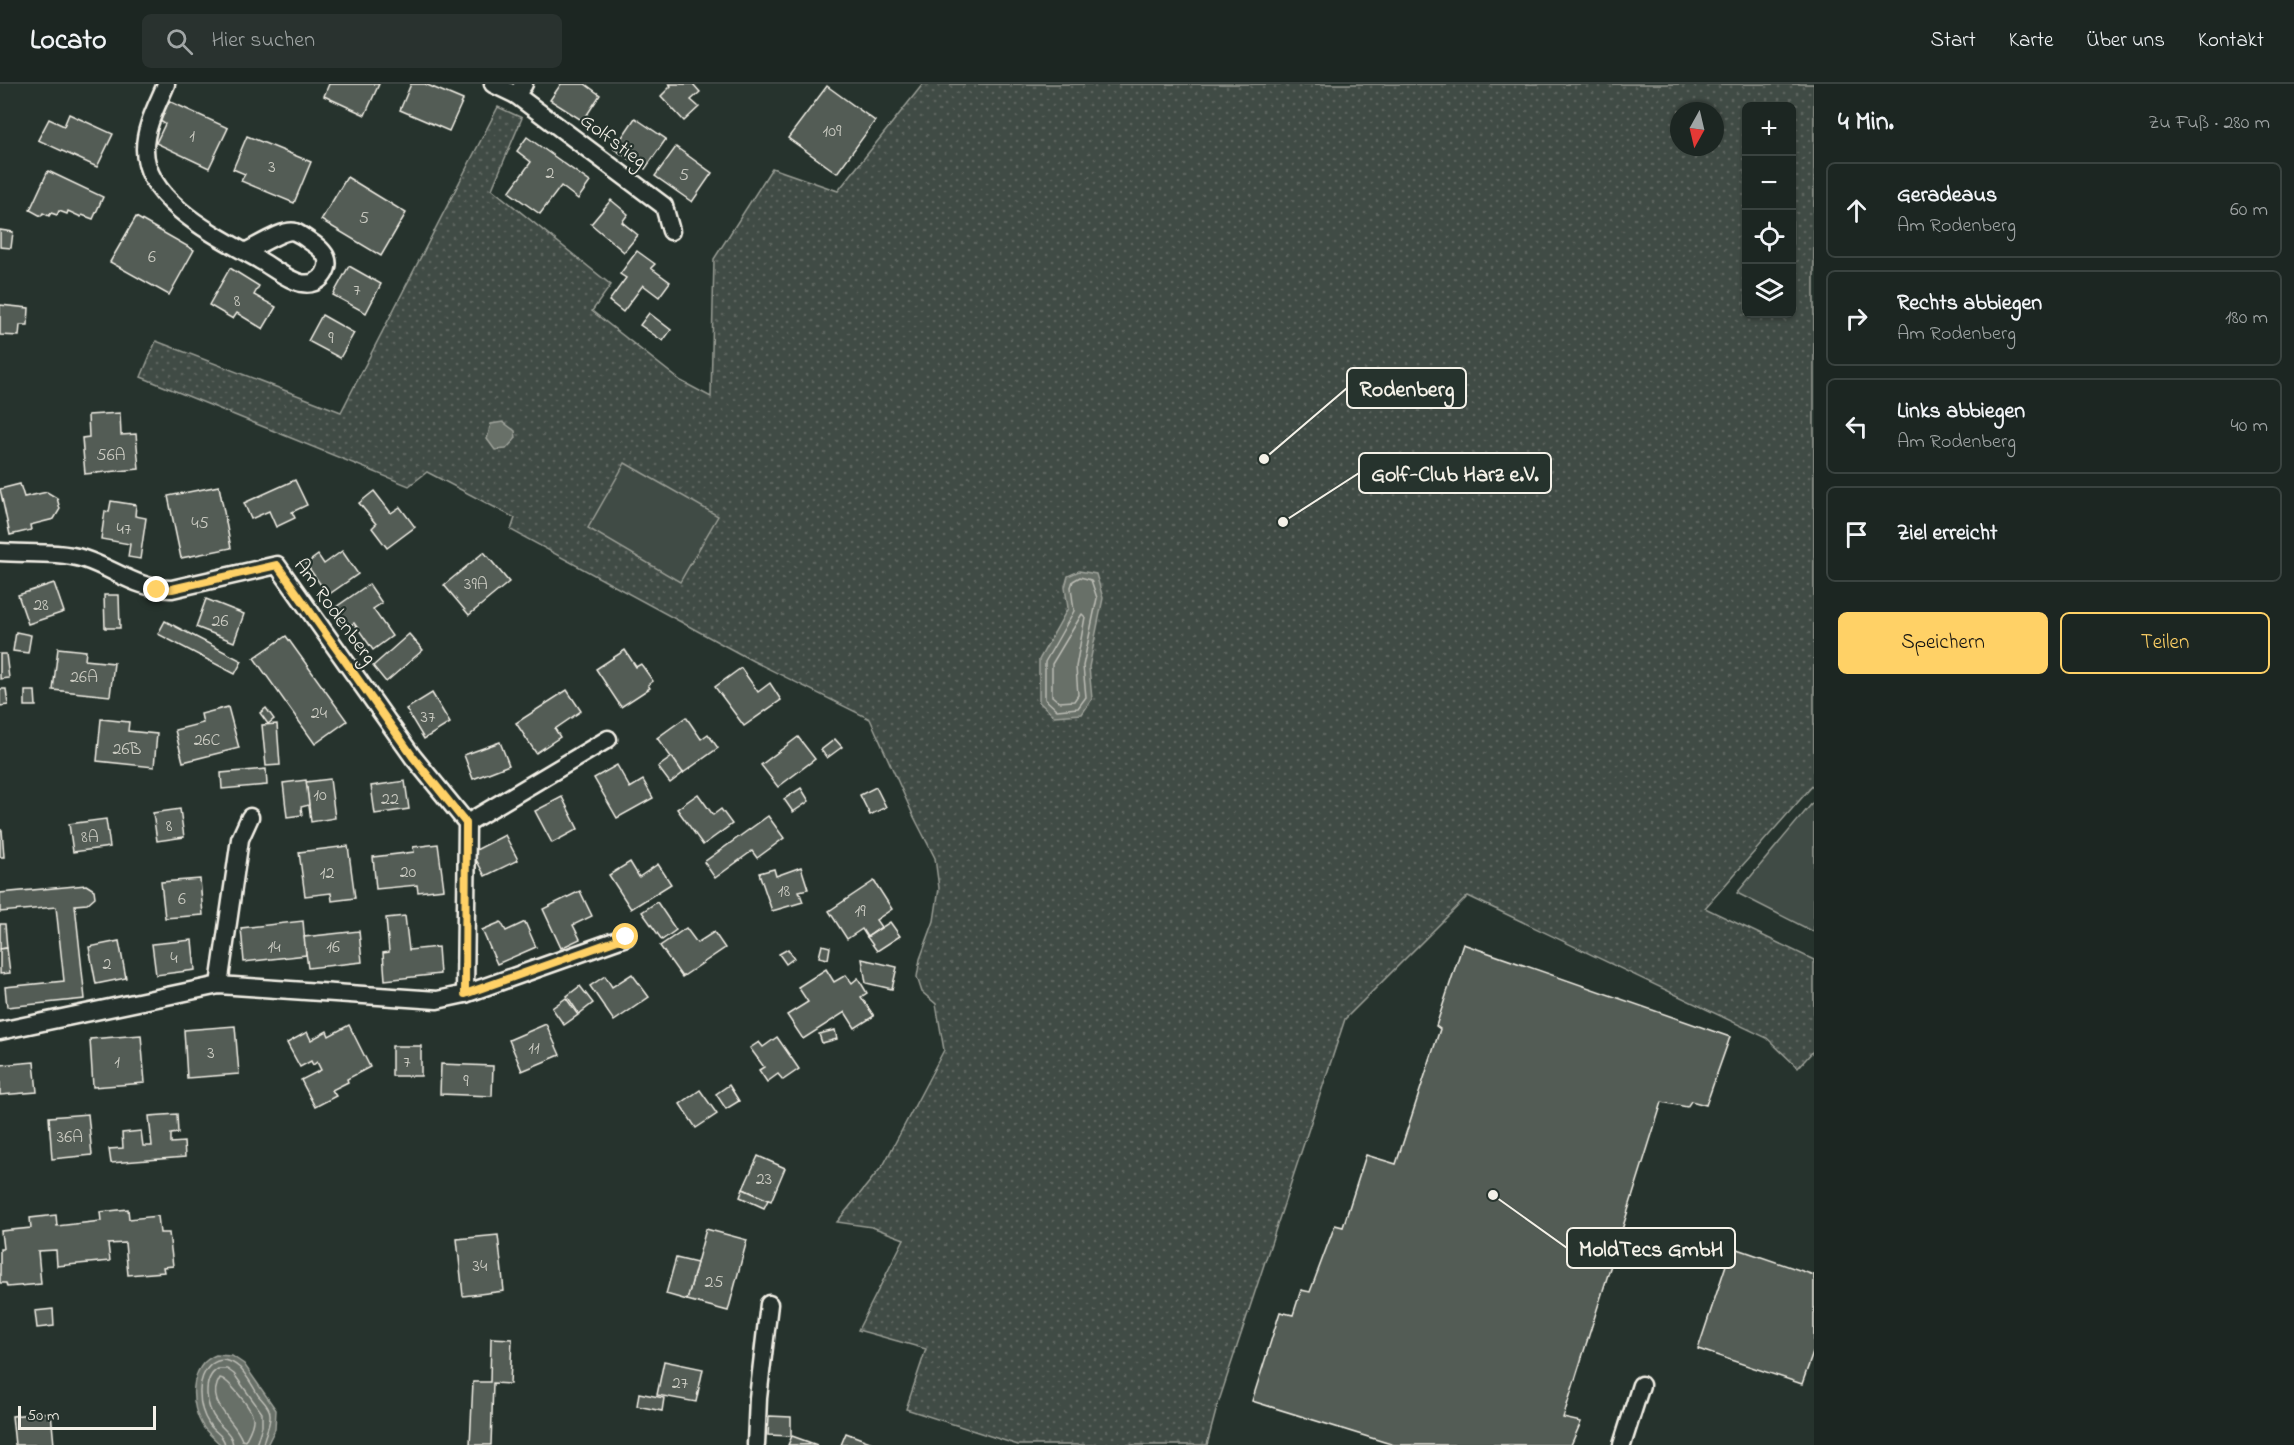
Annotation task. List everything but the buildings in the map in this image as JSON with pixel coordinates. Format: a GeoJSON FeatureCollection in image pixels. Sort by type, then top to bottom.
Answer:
{"type":"FeatureCollection","features":[{"type":"Feature","properties":{"kind":"street"},"geometry":{"type":"LineString","coordinates":[[166,84],[148,128],[145,150],[149,169],[160,189],[179,211],[245,252]]}},
{"type":"Feature","properties":{"kind":"street","name":"Golfstieg"},"geometry":{"type":"LineString","coordinates":[[493,84],[520,89],[664,206],[671,231]]}},
{"type":"Feature","properties":{"kind":"street","name":"Am Rodenberg"},"geometry":{"type":"LineString","coordinates":[[0,552],[85,559],[141,586],[157,590],[172,589],[277,565],[413,757],[466,823]]}},
{"type":"Feature","properties":{"kind":"street"},"geometry":{"type":"LineString","coordinates":[[465,994],[466,823],[608,739]]}},
{"type":"Feature","properties":{"kind":"street"},"geometry":{"type":"LineString","coordinates":[[219,985],[240,839],[250,817]]}},
{"type":"Feature","properties":{"kind":"street"},"geometry":{"type":"LineString","coordinates":[[0,1032],[219,985],[437,1000],[465,994],[626,937]]}},
{"type":"Feature","properties":{"kind":"street"},"geometry":{"type":"LineString","coordinates":[[756,1445],[758,1398],[769,1304]]}},
{"type":"Feature","properties":{"kind":"street"},"geometry":{"type":"LineString","coordinates":[[1622,1445],[1641,1385]]}},
{"type":"Feature","properties":{"kind":"shaded area"},"geometry":{"type":"Polygon","coordinates":[[[923,84],[1814,84],[1814,784],[1705,908],[1814,960],[1814,1050],[1798,1068],[1767,1038],[1468,896],[1345,1019],[1217,1407],[1207,1445],[1018,1445],[906,1409],[926,1349],[858,1330],[904,1239],[872,1227],[837,1222],[884,1164],[944,1050],[936,1004],[922,992],[917,977],[920,959],[934,921],[939,888],[935,858],[870,719],[753,661],[511,530],[515,518],[427,472],[409,486],[141,377],[156,341],[341,412],[498,107],[522,118],[492,189],[611,285],[592,311],[681,381],[711,397],[714,259],[772,168],[838,191],[923,84]]]}},
{"type":"Feature","properties":{"kind":"shaded area"},"geometry":{"type":"Polygon","coordinates":[[[625,463],[718,516],[680,582],[588,528],[625,463]]]}},
{"type":"Feature","properties":{"kind":"shaded area"},"geometry":{"type":"Polygon","coordinates":[[[1814,801],[1814,932],[1737,893],[1814,801]]]}},
{"type":"Feature","properties":{"kind":"water"},"geometry":{"type":"Polygon","coordinates":[[[503,422],[515,431],[516,438],[506,449],[495,450],[487,439],[491,424],[503,422]]]}},
{"type":"Feature","properties":{"kind":"water"},"geometry":{"type":"Polygon","coordinates":[[[1079,571],[1096,574],[1103,598],[1089,667],[1092,699],[1082,714],[1054,716],[1039,702],[1039,660],[1068,608],[1065,587],[1068,576],[1079,571]]]}},
{"type":"Feature","properties":{"kind":"water"},"geometry":{"type":"Polygon","coordinates":[[[216,1355],[232,1356],[244,1364],[276,1410],[275,1429],[267,1445],[221,1445],[204,1428],[196,1409],[194,1387],[200,1368],[216,1355]]]}},
{"type":"Feature","properties":{"kind":"place","name":"Rodenberg"},"geometry":{"type":"Point","coordinates":[1264,459]}},
{"type":"Feature","properties":{"kind":"place","name":"Golf-Club Harz e.V."},"geometry":{"type":"Point","coordinates":[1283,522]}},
{"type":"Feature","properties":{"kind":"place","name":"MoldTecs GmbH"},"geometry":{"type":"Point","coordinates":[1493,1195]}},
{"type":"Feature","properties":{"kind":"route"},"geometry":{"type":"LineString","coordinates":[[157,590],[172,589],[277,565],[413,757],[466,823],[465,994],[626,937]]}}]}
